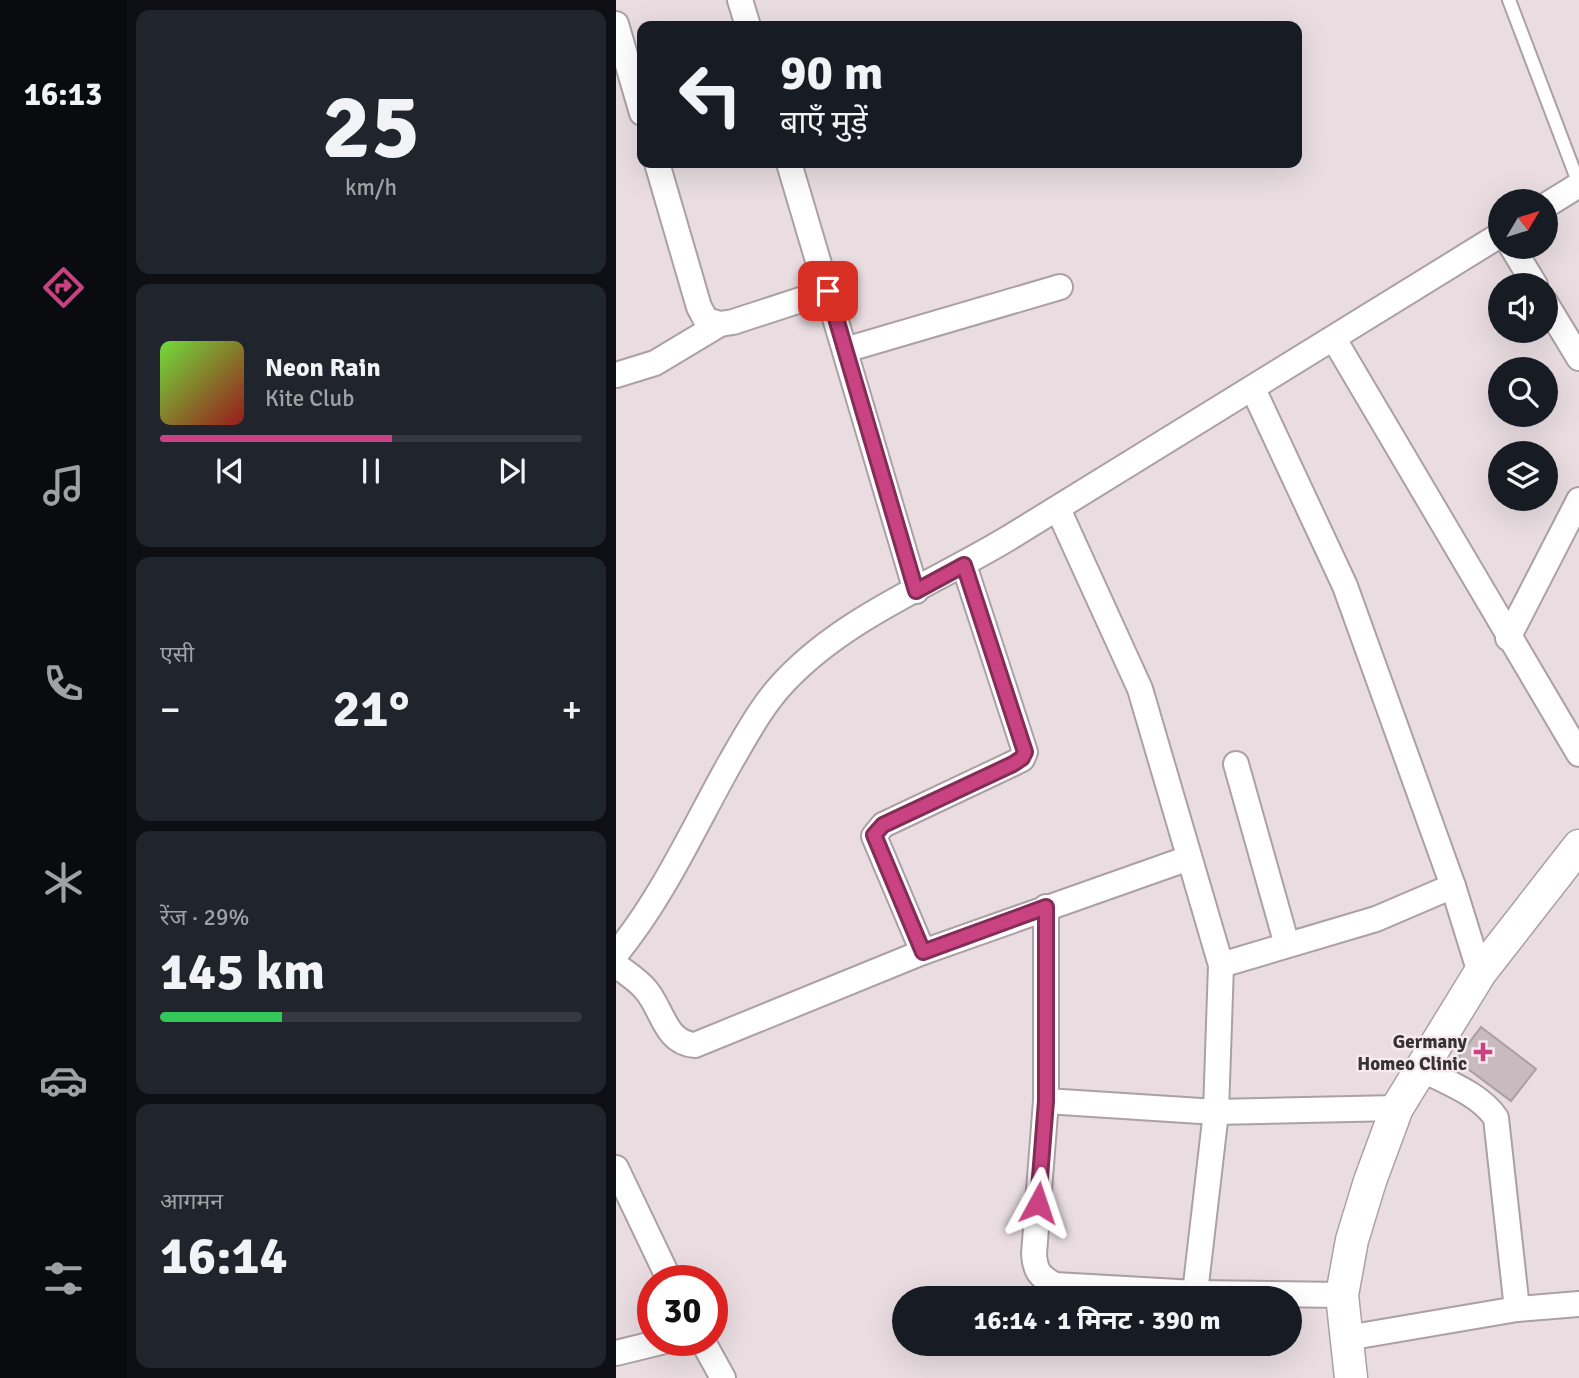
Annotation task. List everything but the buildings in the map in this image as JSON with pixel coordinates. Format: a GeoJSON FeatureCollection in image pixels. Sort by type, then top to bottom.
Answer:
{"type":"FeatureCollection","features":[{"type":"Feature","properties":{"kind":"street"},"geometry":{"type":"LineString","coordinates":[[740,0],[746,21]]}},
{"type":"Feature","properties":{"kind":"street"},"geometry":{"type":"LineString","coordinates":[[616,24],[637,96]]}},
{"type":"Feature","properties":{"kind":"street"},"geometry":{"type":"LineString","coordinates":[[658,168],[699,307],[706,320],[720,324]]}},
{"type":"Feature","properties":{"kind":"street"},"geometry":{"type":"LineString","coordinates":[[791,168],[916,591]]}},
{"type":"Feature","properties":{"kind":"street"},"geometry":{"type":"LineString","coordinates":[[1558,198],[1579,185]]}},
{"type":"Feature","properties":{"kind":"street"},"geometry":{"type":"LineString","coordinates":[[616,954],[663,886],[758,714],[786,680],[818,651],[877,612],[964,565],[1058,509],[1488,243]]}},
{"type":"Feature","properties":{"kind":"street"},"geometry":{"type":"LineString","coordinates":[[845,350],[1060,287]]}},
{"type":"Feature","properties":{"kind":"street"},"geometry":{"type":"LineString","coordinates":[[616,375],[655,363],[720,324],[828,291]]}},
{"type":"Feature","properties":{"kind":"street"},"geometry":{"type":"LineString","coordinates":[[1558,323],[1579,358]]}},
{"type":"Feature","properties":{"kind":"street"},"geometry":{"type":"LineString","coordinates":[[1334,339],[1508,638],[1579,754]]}},
{"type":"Feature","properties":{"kind":"street"},"geometry":{"type":"LineString","coordinates":[[1253,389],[1345,586],[1453,886],[1480,973]]}},
{"type":"Feature","properties":{"kind":"street"},"geometry":{"type":"LineString","coordinates":[[1508,638],[1579,500]]}},
{"type":"Feature","properties":{"kind":"street"},"geometry":{"type":"LineString","coordinates":[[1058,509],[1140,689],[1221,965],[1216,1112],[1196,1286]]}},
{"type":"Feature","properties":{"kind":"street"},"geometry":{"type":"LineString","coordinates":[[923,952],[874,835],[883,825],[1013,764],[1022,758],[1025,752],[964,565]]}},
{"type":"Feature","properties":{"kind":"street"},"geometry":{"type":"LineString","coordinates":[[1236,764],[1287,944]]}},
{"type":"Feature","properties":{"kind":"street"},"geometry":{"type":"LineString","coordinates":[[1351,1378],[1342,1295],[1352,1240],[1397,1108],[1480,973],[1579,846]]}},
{"type":"Feature","properties":{"kind":"street"},"geometry":{"type":"LineString","coordinates":[[616,965],[644,987],[672,1035],[683,1044],[695,1045],[923,952],[1189,858]]}},
{"type":"Feature","properties":{"kind":"street"},"geometry":{"type":"LineString","coordinates":[[1221,965],[1376,919],[1453,886]]}},
{"type":"Feature","properties":{"kind":"street"},"geometry":{"type":"LineString","coordinates":[[1046,907],[1046,1101],[1034,1254],[1035,1267],[1041,1277],[1055,1285],[1072,1286]]}},
{"type":"Feature","properties":{"kind":"street"},"geometry":{"type":"LineString","coordinates":[[1421,1069],[1475,1097],[1489,1108],[1496,1118],[1517,1309]]}},
{"type":"Feature","properties":{"kind":"street"},"geometry":{"type":"LineString","coordinates":[[1046,1101],[1216,1112],[1397,1108]]}},
{"type":"Feature","properties":{"kind":"street"},"geometry":{"type":"LineString","coordinates":[[616,1168],[622,1198],[661,1265]]}},
{"type":"Feature","properties":{"kind":"street"},"geometry":{"type":"LineString","coordinates":[[1302,1294],[1342,1295]]}},
{"type":"Feature","properties":{"kind":"street"},"geometry":{"type":"LineString","coordinates":[[1347,1338],[1517,1309],[1579,1304]]}},
{"type":"Feature","properties":{"kind":"street"},"geometry":{"type":"LineString","coordinates":[[616,1353],[637,1348]]}},
{"type":"Feature","properties":{"kind":"street"},"geometry":{"type":"LineString","coordinates":[[711,1356],[723,1378]]}},
{"type":"Feature","properties":{"kind":"lane"},"geometry":{"type":"LineString","coordinates":[[1509,0],[1579,185]]}},
{"type":"Feature","properties":{"kind":"place","name":"Germany Homeo Clinic"},"geometry":{"type":"Point","coordinates":[1483,1052]}},
{"type":"Feature","properties":{"kind":"route"},"geometry":{"type":"LineString","coordinates":[[828,291],[916,591],[964,565],[1023,743],[1025,752],[1022,758],[1013,764],[883,825],[874,835],[876,846],[923,952],[1046,907],[1046,1101],[1038,1203]]}}]}
